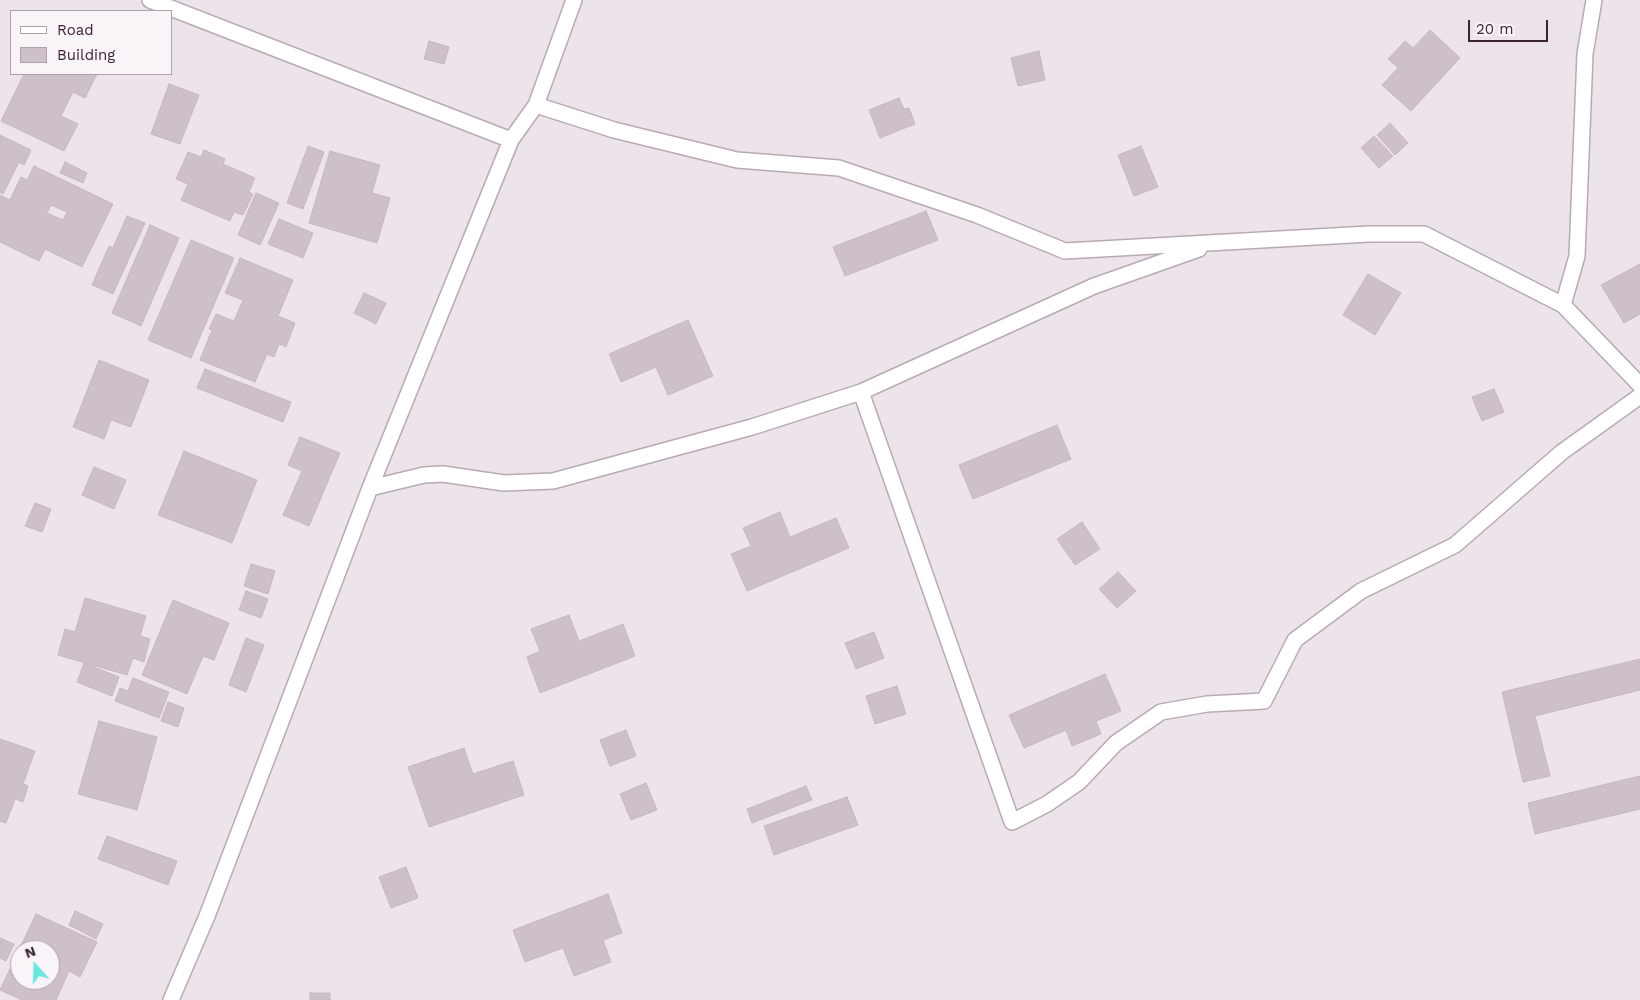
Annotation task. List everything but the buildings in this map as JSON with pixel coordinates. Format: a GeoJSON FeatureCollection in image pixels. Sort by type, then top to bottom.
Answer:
{"type":"FeatureCollection","features":[{"type":"Feature","properties":{"kind":"street"},"geometry":{"type":"LineString","coordinates":[[150,0],[511,140]]}},
{"type":"Feature","properties":{"kind":"street"},"geometry":{"type":"LineString","coordinates":[[171,1000],[207,916],[370,488],[511,140],[536,105],[574,0]]}},
{"type":"Feature","properties":{"kind":"street"},"geometry":{"type":"LineString","coordinates":[[1562,305],[1577,256],[1584,54],[1594,0]]}},
{"type":"Feature","properties":{"kind":"street"},"geometry":{"type":"LineString","coordinates":[[536,105],[614,130],[737,160],[840,168],[977,215],[1064,251],[1369,234],[1424,234],[1562,305],[1640,385]]}},
{"type":"Feature","properties":{"kind":"street"},"geometry":{"type":"LineString","coordinates":[[370,488],[424,475],[443,474],[504,482],[553,481],[752,427],[861,392],[1094,286],[1215,244]]}},
{"type":"Feature","properties":{"kind":"street"},"geometry":{"type":"LineString","coordinates":[[861,392],[1012,822],[1047,804],[1079,782],[1116,743],[1161,712],[1207,704],[1264,701],[1295,640],[1361,591],[1455,545],[1562,452],[1640,396]]}}]}
